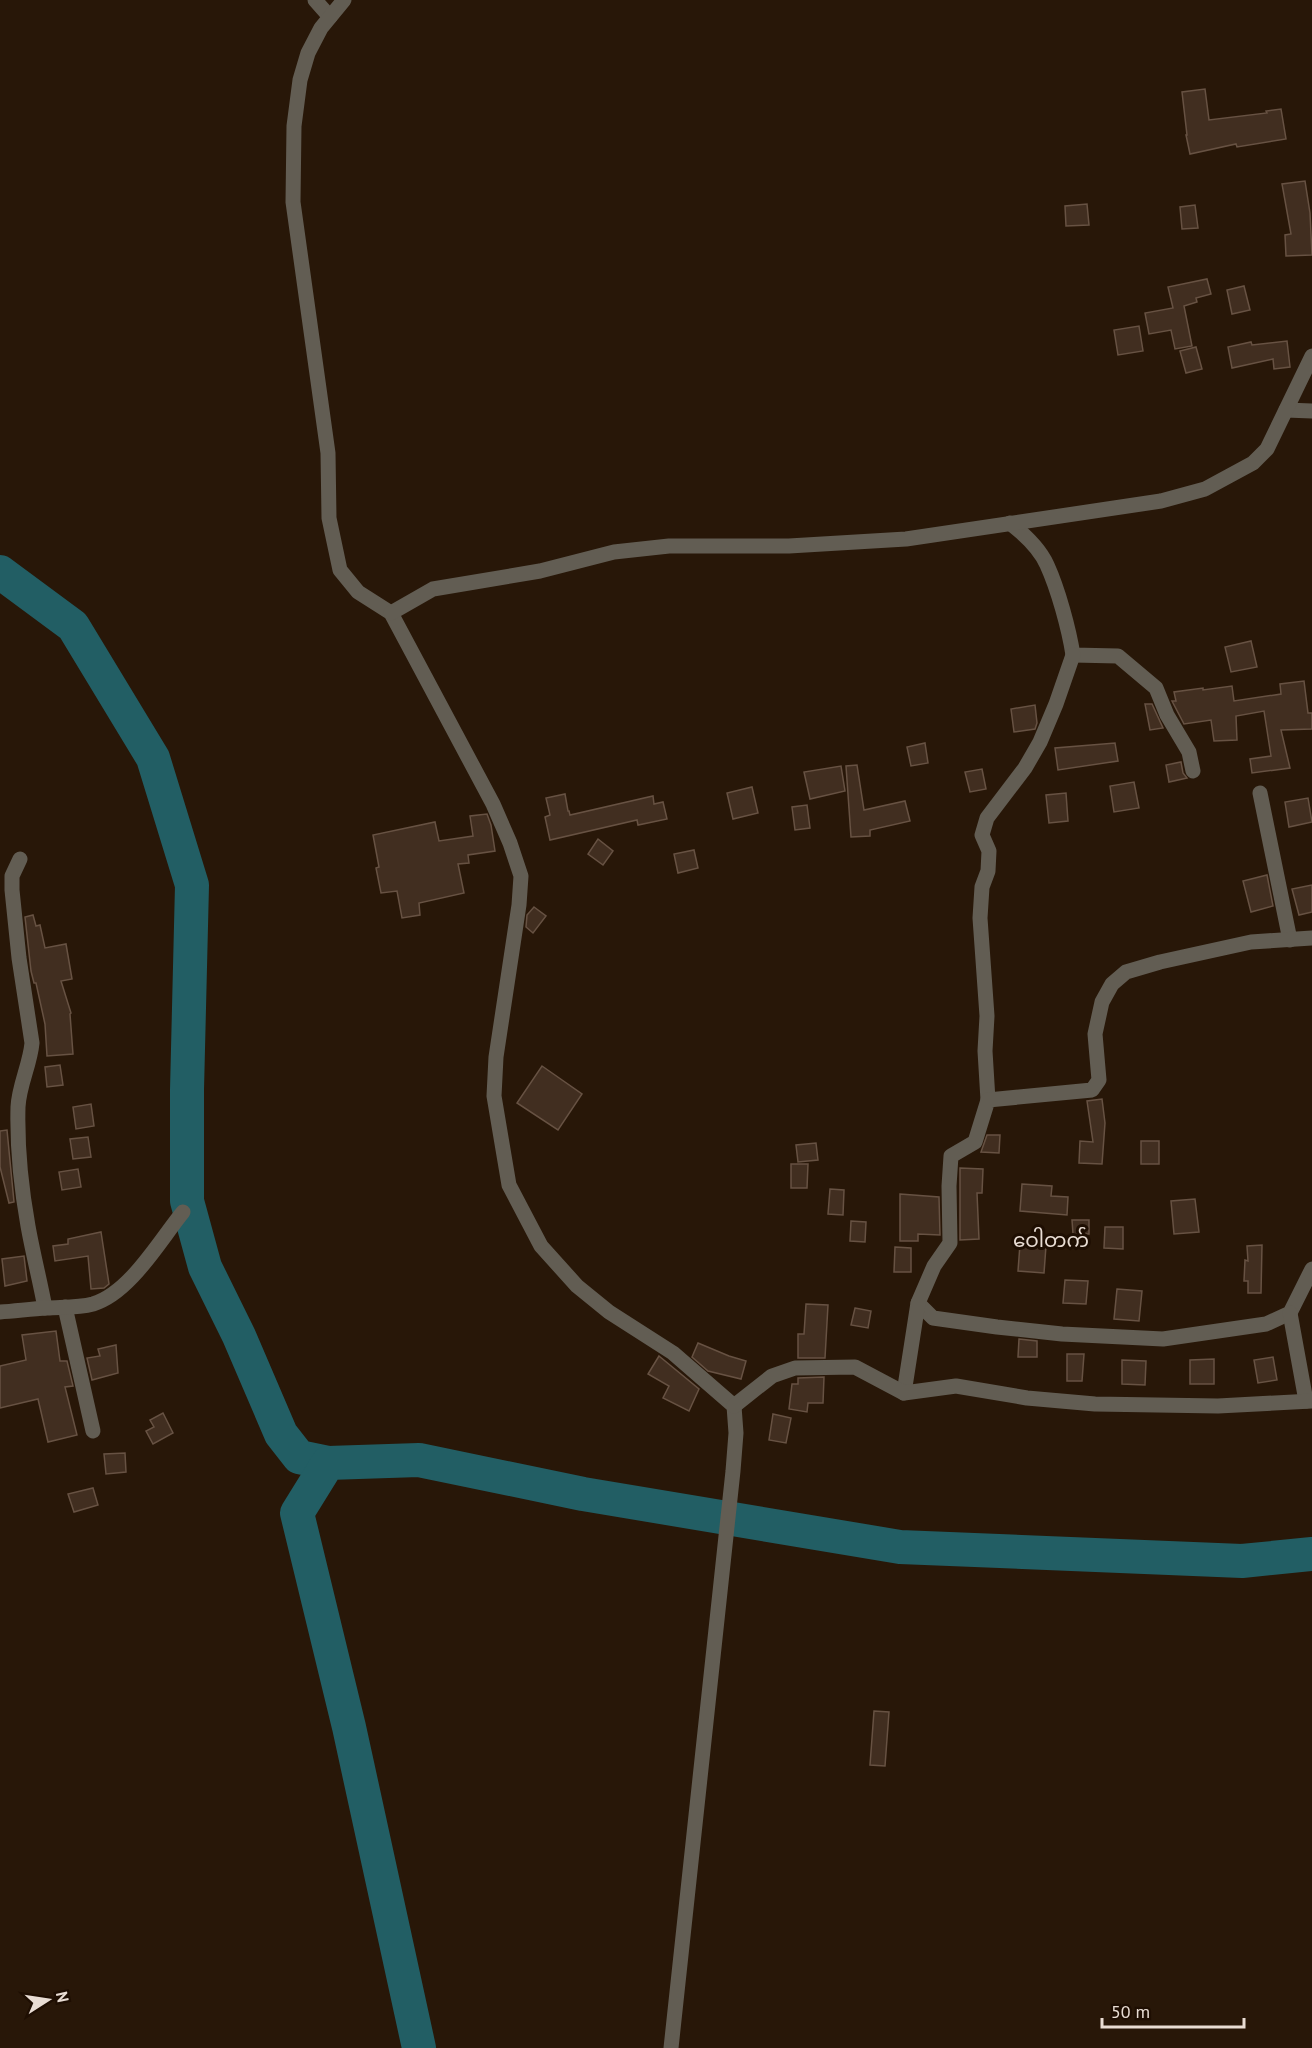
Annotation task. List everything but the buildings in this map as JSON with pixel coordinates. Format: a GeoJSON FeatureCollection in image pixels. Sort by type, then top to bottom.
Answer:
{"type":"FeatureCollection","features":[{"type":"Feature","properties":{"kind":"street"},"geometry":{"type":"LineString","coordinates":[[315,0],[330,17]]}},
{"type":"Feature","properties":{"kind":"street"},"geometry":{"type":"LineString","coordinates":[[344,0],[314,39],[300,80],[294,126],[293,202],[328,453],[329,518],[340,570],[358,592],[391,613],[493,804],[521,876],[519,905],[497,1047],[494,1096],[509,1185],[541,1246],[578,1287],[609,1312],[673,1353],[734,1406],[736,1433],[733,1471],[671,2048]]}},
{"type":"Feature","properties":{"kind":"street"},"geometry":{"type":"LineString","coordinates":[[391,613],[433,589],[540,571],[614,552],[669,546],[789,546],[895,539],[1161,501],[1205,489],[1253,463],[1267,449],[1312,356]]}},
{"type":"Feature","properties":{"kind":"street"},"geometry":{"type":"LineString","coordinates":[[1286,410],[1312,411]]}},
{"type":"Feature","properties":{"kind":"street"},"geometry":{"type":"LineString","coordinates":[[904,1393],[918,1303],[934,1266],[950,1243],[951,1156],[975,1142],[988,1100],[985,1051],[987,1016],[980,918],[982,887],[988,871],[989,851],[982,835],[987,818],[1025,768],[1040,742],[1073,655],[1071,640],[1047,564],[1033,545],[1010,523]]}},
{"type":"Feature","properties":{"kind":"street"},"geometry":{"type":"LineString","coordinates":[[1073,655],[1118,656],[1156,688],[1167,714],[1189,752],[1193,771]]}},
{"type":"Feature","properties":{"kind":"street"},"geometry":{"type":"LineString","coordinates":[[1260,793],[1290,940]]}},
{"type":"Feature","properties":{"kind":"street"},"geometry":{"type":"LineString","coordinates":[[20,859],[12,876],[12,890],[19,958],[32,1043],[31,1056],[18,1104],[19,1152],[22,1192],[45,1308]]}},
{"type":"Feature","properties":{"kind":"street"},"geometry":{"type":"LineString","coordinates":[[988,1100],[1092,1090],[1099,1080],[1095,1034],[1102,1002],[1112,984],[1126,972],[1251,942],[1312,938]]}},
{"type":"Feature","properties":{"kind":"street"},"geometry":{"type":"LineString","coordinates":[[0,1312],[92,1304],[112,1295],[151,1257],[183,1212]]}},
{"type":"Feature","properties":{"kind":"street"},"geometry":{"type":"LineString","coordinates":[[734,1406],[772,1376],[795,1368],[855,1367],[904,1393],[956,1386],[1028,1398],[1095,1404],[1218,1406],[1309,1401],[1290,1313],[1312,1269]]}},
{"type":"Feature","properties":{"kind":"street"},"geometry":{"type":"LineString","coordinates":[[918,1303],[933,1318],[1062,1334],[1155,1339],[1266,1324],[1290,1313]]}},
{"type":"Feature","properties":{"kind":"street"},"geometry":{"type":"LineString","coordinates":[[65,1307],[93,1431]]}},
{"type":"Feature","properties":{"kind":"waterway"},"geometry":{"type":"LineString","coordinates":[[0,572],[73,626],[153,758],[192,885],[187,1201],[205,1267],[239,1336],[281,1434],[299,1457],[328,1463]]}},
{"type":"Feature","properties":{"kind":"waterway"},"geometry":{"type":"LineString","coordinates":[[419,2048],[349,1727],[297,1513],[328,1463],[419,1460],[583,1494],[900,1547],[1242,1561],[1312,1554]]}},
{"type":"Feature","properties":{"kind":"district","name":"ဝေါတက်"},"geometry":{"type":"Point","coordinates":[1051,1240]}}]}
